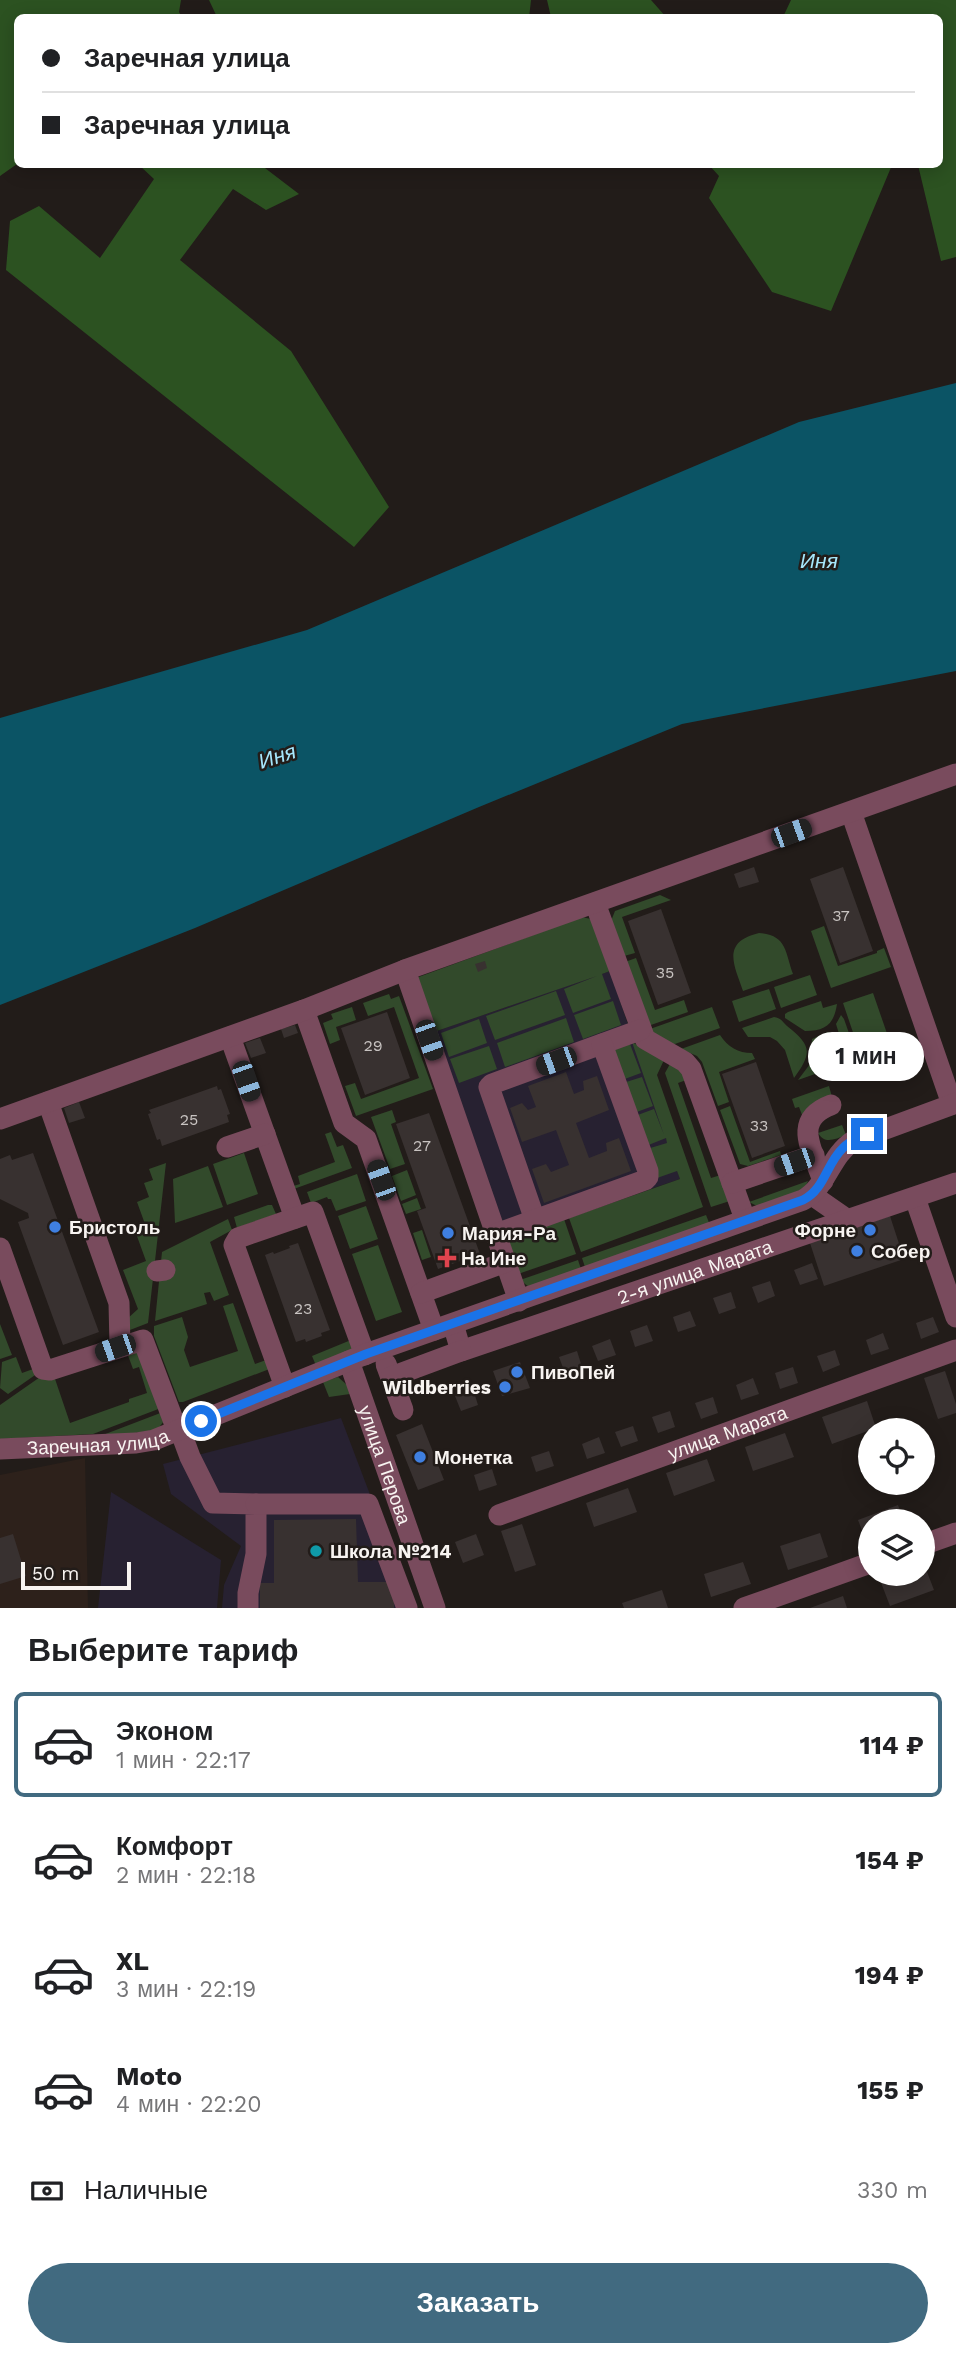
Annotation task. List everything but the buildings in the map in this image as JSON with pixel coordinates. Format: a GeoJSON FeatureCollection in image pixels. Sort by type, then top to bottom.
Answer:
{"type":"FeatureCollection","features":[{"type":"Feature","properties":{"kind":"street"},"geometry":{"type":"LineString","coordinates":[[0,1119],[304,1010],[405,970],[956,774]]}},
{"type":"Feature","properties":{"kind":"street"},"geometry":{"type":"LineString","coordinates":[[818,1188],[843,1148],[853,1141],[954,1103],[851,812]]}},
{"type":"Feature","properties":{"kind":"street"},"geometry":{"type":"LineString","coordinates":[[595,903],[645,1040],[689,1065],[745,1219]]}},
{"type":"Feature","properties":{"kind":"street"},"geometry":{"type":"LineString","coordinates":[[405,970],[519,1301]]}},
{"type":"Feature","properties":{"kind":"street"},"geometry":{"type":"LineString","coordinates":[[304,1010],[344,1123],[366,1139],[421,1293],[461,1351]]}},
{"type":"Feature","properties":{"kind":"street"},"geometry":{"type":"LineString","coordinates":[[536,1220],[489,1087],[640,1030]]}},
{"type":"Feature","properties":{"kind":"street"},"geometry":{"type":"LineString","coordinates":[[230,1037],[295,1217]]}},
{"type":"Feature","properties":{"kind":"street"},"geometry":{"type":"LineString","coordinates":[[496,1234],[648,1177],[602,1044]]}},
{"type":"Feature","properties":{"kind":"street"},"geometry":{"type":"LineString","coordinates":[[48,1102],[119,1303],[120,1346]]}},
{"type":"Feature","properties":{"kind":"street"},"geometry":{"type":"LineString","coordinates":[[831,1105],[818,1110],[807,1123],[807,1132],[814,1155],[818,1188],[848,1220]]}},
{"type":"Feature","properties":{"kind":"street"},"geometry":{"type":"LineString","coordinates":[[227,1147],[265,1133]]}},
{"type":"Feature","properties":{"kind":"street"},"geometry":{"type":"LineString","coordinates":[[732,1183],[814,1155]]}},
{"type":"Feature","properties":{"kind":"street","name":"2-я улица Марата"},"geometry":{"type":"LineString","coordinates":[[391,1377],[956,1183]]}},
{"type":"Feature","properties":{"kind":"street","name":"Заречная улица"},"geometry":{"type":"LineString","coordinates":[[0,1449],[153,1440],[365,1355],[745,1219],[818,1188]]}},
{"type":"Feature","properties":{"kind":"street"},"geometry":{"type":"LineString","coordinates":[[915,1198],[956,1317]]}},
{"type":"Feature","properties":{"kind":"street"},"geometry":{"type":"LineString","coordinates":[[285,1387],[234,1245],[238,1238],[310,1212],[315,1214],[365,1355],[391,1377],[403,1410]]}},
{"type":"Feature","properties":{"kind":"street"},"geometry":{"type":"LineString","coordinates":[[0,1248],[43,1369],[50,1370],[139,1340],[145,1342],[178,1430],[213,1503],[368,1504],[407,1608]]}},
{"type":"Feature","properties":{"kind":"street"},"geometry":{"type":"LineString","coordinates":[[421,1293],[506,1262]]}},
{"type":"Feature","properties":{"kind":"street","name":"улица Марата"},"geometry":{"type":"LineString","coordinates":[[499,1515],[956,1350]]}},
{"type":"Feature","properties":{"kind":"street","name":"улица Перова"},"geometry":{"type":"LineString","coordinates":[[365,1355],[435,1608]]}},
{"type":"Feature","properties":{"kind":"street"},"geometry":{"type":"LineString","coordinates":[[248,1608],[248,1593],[256,1554],[256,1504]]}},
{"type":"Feature","properties":{"kind":"street"},"geometry":{"type":"LineString","coordinates":[[935,1540],[956,1533]]}},
{"type":"Feature","properties":{"kind":"street"},"geometry":{"type":"LineString","coordinates":[[744,1608],[858,1567]]}},
{"type":"Feature","properties":{"kind":"shaded area"},"geometry":{"type":"Polygon","coordinates":[[[610,971],[680,1179],[506,1239],[431,1033],[610,971]]]}},
{"type":"Feature","properties":{"kind":"shaded area"},"geometry":{"type":"Polygon","coordinates":[[[341,1418],[413,1608],[222,1608],[224,1585],[241,1546],[171,1494],[163,1464],[341,1418]]]}},
{"type":"Feature","properties":{"kind":"shaded area"},"geometry":{"type":"Polygon","coordinates":[[[85,1458],[88,1608],[0,1608],[0,1475],[85,1458]]]}},
{"type":"Feature","properties":{"kind":"shaded area"},"geometry":{"type":"Polygon","coordinates":[[[111,1492],[221,1560],[217,1608],[98,1608],[111,1492]]]}},
{"type":"Feature","properties":{"kind":"green space"},"geometry":{"type":"Polygon","coordinates":[[[0,0],[181,0],[180,14],[14,14],[14,166],[0,176],[0,0]]]}},
{"type":"Feature","properties":{"kind":"green space"},"geometry":{"type":"Polygon","coordinates":[[[209,0],[531,0],[529,14],[216,14],[209,0]]]}},
{"type":"Feature","properties":{"kind":"green space"},"geometry":{"type":"Polygon","coordinates":[[[547,0],[651,0],[663,14],[550,14],[547,0]]]}},
{"type":"Feature","properties":{"kind":"green space"},"geometry":{"type":"Polygon","coordinates":[[[791,0],[956,0],[956,257],[941,261],[919,168],[943,168],[943,14],[784,14],[791,0]]]}},
{"type":"Feature","properties":{"kind":"green space"},"geometry":{"type":"Polygon","coordinates":[[[142,168],[265,168],[299,194],[266,210],[233,189],[180,260],[291,351],[389,507],[354,547],[6,270],[10,221],[39,206],[100,258],[154,179],[142,168]]]}},
{"type":"Feature","properties":{"kind":"green space"},"geometry":{"type":"Polygon","coordinates":[[[712,168],[891,168],[831,311],[772,292],[709,198],[719,176],[712,168]]]}},
{"type":"Feature","properties":{"kind":"green space"},"geometry":{"type":"Polygon","coordinates":[[[660,895],[671,900],[622,917],[635,953],[624,956],[611,921],[615,911],[660,895]]]}},
{"type":"Feature","properties":{"kind":"green space"},"geometry":{"type":"Polygon","coordinates":[[[582,917],[591,919],[610,971],[602,974],[611,999],[573,1013],[564,989],[597,976],[431,1033],[416,978],[582,917]]]}},
{"type":"Feature","properties":{"kind":"green space"},"geometry":{"type":"Polygon","coordinates":[[[824,926],[838,966],[877,953],[884,948],[891,967],[831,988],[811,931],[824,926]]]}},
{"type":"Feature","properties":{"kind":"green space"},"geometry":{"type":"Polygon","coordinates":[[[759,933],[768,934],[780,941],[793,974],[743,991],[734,964],[735,948],[747,937],[759,933]]]}},
{"type":"Feature","properties":{"kind":"green space"},"geometry":{"type":"Polygon","coordinates":[[[636,958],[655,1010],[684,1000],[688,1012],[648,1026],[625,962],[636,958]]]}},
{"type":"Feature","properties":{"kind":"green space"},"geometry":{"type":"Polygon","coordinates":[[[810,975],[817,995],[781,1008],[774,987],[810,975]]]}},
{"type":"Feature","properties":{"kind":"green space"},"geometry":{"type":"Polygon","coordinates":[[[769,989],[776,1009],[739,1022],[732,1001],[769,989]]]}},
{"type":"Feature","properties":{"kind":"green space"},"geometry":{"type":"Polygon","coordinates":[[[556,991],[565,1015],[495,1040],[486,1016],[556,991]]]}},
{"type":"Feature","properties":{"kind":"green space"},"geometry":{"type":"Polygon","coordinates":[[[873,993],[891,1045],[861,1056],[843,1003],[873,993]]]}},
{"type":"Feature","properties":{"kind":"green space"},"geometry":{"type":"Polygon","coordinates":[[[389,994],[391,999],[399,996],[433,1089],[356,1116],[345,1086],[355,1083],[361,1099],[419,1078],[394,1007],[368,1016],[363,1003],[389,994]]]}},
{"type":"Feature","properties":{"kind":"green space"},"geometry":{"type":"Polygon","coordinates":[[[613,1001],[621,1025],[583,1039],[574,1015],[613,1001]]]}},
{"type":"Feature","properties":{"kind":"green space"},"geometry":{"type":"Polygon","coordinates":[[[821,1001],[823,1008],[837,1004],[834,1017],[824,1028],[805,1031],[785,1018],[788,1012],[821,1001]]]}},
{"type":"Feature","properties":{"kind":"green space"},"geometry":{"type":"Polygon","coordinates":[[[352,1007],[356,1020],[336,1027],[340,1040],[330,1044],[323,1023],[333,1019],[331,1014],[352,1007]]]}},
{"type":"Feature","properties":{"kind":"green space"},"geometry":{"type":"Polygon","coordinates":[[[712,1007],[720,1028],[672,1045],[652,1035],[650,1029],[712,1007]]]}},
{"type":"Feature","properties":{"kind":"green space"},"geometry":{"type":"Polygon","coordinates":[[[841,1015],[858,1059],[798,1080],[810,1064],[827,1058],[837,1049],[840,1037],[836,1024],[841,1015]]]}},
{"type":"Feature","properties":{"kind":"green space"},"geometry":{"type":"Polygon","coordinates":[[[774,1017],[801,1038],[807,1049],[804,1062],[794,1078],[785,1050],[777,1041],[770,1037],[748,1037],[742,1028],[774,1017]]]}},
{"type":"Feature","properties":{"kind":"green space"},"geometry":{"type":"Polygon","coordinates":[[[566,1018],[574,1042],[505,1067],[497,1043],[566,1018]]]}},
{"type":"Feature","properties":{"kind":"green space"},"geometry":{"type":"Polygon","coordinates":[[[479,1019],[487,1043],[449,1057],[441,1033],[479,1019]]]}},
{"type":"Feature","properties":{"kind":"green space"},"geometry":{"type":"Polygon","coordinates":[[[828,1032],[834,1035],[831,1046],[826,1052],[815,1055],[811,1051],[812,1039],[828,1032]]]}},
{"type":"Feature","properties":{"kind":"green space"},"geometry":{"type":"Polygon","coordinates":[[[720,1035],[730,1046],[752,1053],[755,1059],[719,1072],[729,1102],[718,1106],[702,1062],[697,1056],[681,1049],[720,1035]]]}},
{"type":"Feature","properties":{"kind":"green space"},"geometry":{"type":"Polygon","coordinates":[[[632,1042],[664,1060],[657,1075],[703,1207],[581,1252],[569,1218],[680,1179],[677,1171],[657,1178],[647,1149],[667,1143],[666,1138],[646,1146],[635,1116],[654,1109],[664,1135],[632,1042]]]}},
{"type":"Feature","properties":{"kind":"green space"},"geometry":{"type":"Polygon","coordinates":[[[630,1044],[641,1073],[622,1080],[611,1051],[630,1044]]]}},
{"type":"Feature","properties":{"kind":"green space"},"geometry":{"type":"Polygon","coordinates":[[[489,1046],[497,1069],[459,1083],[450,1059],[489,1046]]]}},
{"type":"Feature","properties":{"kind":"green space"},"geometry":{"type":"Polygon","coordinates":[[[671,1062],[689,1079],[678,1083],[711,1178],[724,1174],[733,1200],[711,1207],[665,1073],[671,1062]]]}},
{"type":"Feature","properties":{"kind":"green space"},"geometry":{"type":"Polygon","coordinates":[[[642,1077],[653,1106],[634,1113],[623,1083],[642,1077]]]}},
{"type":"Feature","properties":{"kind":"green space"},"geometry":{"type":"Polygon","coordinates":[[[829,1086],[832,1097],[804,1120],[799,1107],[795,1108],[792,1099],[829,1086]]]}},
{"type":"Feature","properties":{"kind":"green space"},"geometry":{"type":"Polygon","coordinates":[[[730,1106],[750,1162],[780,1151],[781,1155],[748,1166],[740,1164],[720,1110],[730,1106]]]}},
{"type":"Feature","properties":{"kind":"green space"},"geometry":{"type":"Polygon","coordinates":[[[392,1110],[396,1122],[391,1124],[405,1164],[390,1169],[371,1117],[392,1110]]]}},
{"type":"Feature","properties":{"kind":"green space"},"geometry":{"type":"Polygon","coordinates":[[[842,1125],[846,1135],[838,1138],[827,1140],[818,1133],[842,1125]]]}},
{"type":"Feature","properties":{"kind":"green space"},"geometry":{"type":"Polygon","coordinates":[[[331,1132],[337,1147],[343,1145],[352,1168],[291,1190],[290,1187],[300,1184],[298,1176],[335,1162],[325,1134],[331,1132]]]}},
{"type":"Feature","properties":{"kind":"green space"},"geometry":{"type":"Polygon","coordinates":[[[244,1153],[258,1194],[227,1205],[213,1164],[244,1153]]]}},
{"type":"Feature","properties":{"kind":"green space"},"geometry":{"type":"Polygon","coordinates":[[[166,1163],[148,1323],[130,1330],[127,1319],[138,1309],[123,1270],[146,1261],[134,1228],[145,1224],[137,1202],[149,1197],[144,1183],[153,1180],[149,1169],[166,1163]]]}},
{"type":"Feature","properties":{"kind":"green space"},"geometry":{"type":"Polygon","coordinates":[[[208,1166],[223,1207],[175,1223],[173,1179],[208,1166]]]}},
{"type":"Feature","properties":{"kind":"green space"},"geometry":{"type":"Polygon","coordinates":[[[407,1170],[416,1195],[401,1201],[392,1176],[407,1170]]]}},
{"type":"Feature","properties":{"kind":"green space"},"geometry":{"type":"Polygon","coordinates":[[[357,1174],[366,1201],[336,1211],[331,1199],[327,1197],[311,1203],[307,1192],[357,1174]]]}},
{"type":"Feature","properties":{"kind":"green space"},"geometry":{"type":"Polygon","coordinates":[[[808,1181],[804,1190],[757,1206],[749,1202],[808,1181]]]}},
{"type":"Feature","properties":{"kind":"green space"},"geometry":{"type":"Polygon","coordinates":[[[417,1198],[421,1209],[406,1214],[402,1204],[417,1198]]]}},
{"type":"Feature","properties":{"kind":"green space"},"geometry":{"type":"Polygon","coordinates":[[[272,1205],[276,1214],[237,1228],[234,1217],[272,1205]]]}},
{"type":"Feature","properties":{"kind":"green space"},"geometry":{"type":"Polygon","coordinates":[[[366,1206],[378,1239],[350,1249],[338,1216],[366,1206]]]}},
{"type":"Feature","properties":{"kind":"green space"},"geometry":{"type":"Polygon","coordinates":[[[706,1215],[710,1225],[586,1270],[582,1258],[706,1215]]]}},
{"type":"Feature","properties":{"kind":"green space"},"geometry":{"type":"Polygon","coordinates":[[[228,1219],[232,1230],[210,1242],[229,1295],[214,1301],[210,1292],[204,1293],[207,1304],[155,1321],[162,1252],[228,1219]]]}},
{"type":"Feature","properties":{"kind":"green space"},"geometry":{"type":"Polygon","coordinates":[[[564,1219],[576,1254],[518,1274],[506,1239],[564,1219]]]}},
{"type":"Feature","properties":{"kind":"green space"},"geometry":{"type":"Polygon","coordinates":[[[422,1230],[431,1257],[422,1260],[413,1233],[422,1230]]]}},
{"type":"Feature","properties":{"kind":"green space"},"geometry":{"type":"Polygon","coordinates":[[[378,1245],[402,1312],[376,1321],[352,1254],[378,1245]]]}},
{"type":"Feature","properties":{"kind":"green space"},"geometry":{"type":"Polygon","coordinates":[[[578,1260],[582,1272],[529,1287],[520,1280],[578,1260]]]}},
{"type":"Feature","properties":{"kind":"green space"},"geometry":{"type":"Polygon","coordinates":[[[233,1303],[255,1364],[269,1359],[272,1368],[179,1402],[154,1336],[154,1326],[182,1317],[188,1337],[184,1350],[190,1367],[238,1351],[223,1306],[233,1303]]]}},
{"type":"Feature","properties":{"kind":"green space"},"geometry":{"type":"Polygon","coordinates":[[[0,1324],[12,1355],[0,1359],[0,1324]]]}},
{"type":"Feature","properties":{"kind":"green space"},"geometry":{"type":"Polygon","coordinates":[[[351,1340],[353,1349],[317,1368],[312,1356],[351,1340]]]}},
{"type":"Feature","properties":{"kind":"green space"},"geometry":{"type":"Polygon","coordinates":[[[139,1346],[161,1408],[93,1434],[0,1439],[0,1405],[43,1375],[54,1376],[70,1423],[147,1393],[139,1367],[133,1369],[126,1350],[139,1346]]]}},
{"type":"Feature","properties":{"kind":"green space"},"geometry":{"type":"Polygon","coordinates":[[[16,1357],[22,1373],[36,1368],[38,1373],[8,1394],[0,1388],[2,1362],[16,1357]]]}},
{"type":"Feature","properties":{"kind":"green space"},"geometry":{"type":"Polygon","coordinates":[[[338,1377],[347,1385],[350,1394],[329,1397],[323,1382],[338,1377]]]}},
{"type":"Feature","properties":{"kind":"green space"},"geometry":{"type":"Polygon","coordinates":[[[163,1412],[164,1421],[157,1430],[95,1438],[163,1412]]]}},
{"type":"Feature","properties":{"kind":"water","name":"Иня"},"geometry":{"type":"Polygon","coordinates":[[[956,383],[956,671],[682,724],[195,928],[0,1005],[0,718],[307,630],[799,422],[956,383]]]}},
{"type":"Feature","properties":{"kind":"place","name":"Бристоль"},"geometry":{"type":"Point","coordinates":[55,1227]}},
{"type":"Feature","properties":{"kind":"place","name":"Форне"},"geometry":{"type":"Point","coordinates":[870,1230]}},
{"type":"Feature","properties":{"kind":"place","name":"Мария-Ра"},"geometry":{"type":"Point","coordinates":[448,1233]}},
{"type":"Feature","properties":{"kind":"place","name":"Собер"},"geometry":{"type":"Point","coordinates":[857,1251]}},
{"type":"Feature","properties":{"kind":"place","name":"На Ине"},"geometry":{"type":"Point","coordinates":[447,1258]}},
{"type":"Feature","properties":{"kind":"place","name":"ПивоПей"},"geometry":{"type":"Point","coordinates":[517,1372]}},
{"type":"Feature","properties":{"kind":"place","name":"Wildberries"},"geometry":{"type":"Point","coordinates":[505,1387]}},
{"type":"Feature","properties":{"kind":"place","name":"Монетка"},"geometry":{"type":"Point","coordinates":[420,1457]}},
{"type":"Feature","properties":{"kind":"place","name":"Школа №214"},"geometry":{"type":"Point","coordinates":[316,1551]}},
{"type":"Feature","properties":{"kind":"route"},"geometry":{"type":"LineString","coordinates":[[201,1421],[366,1354],[803,1200],[812,1195],[824,1181],[843,1148],[867,1134]]}}]}
